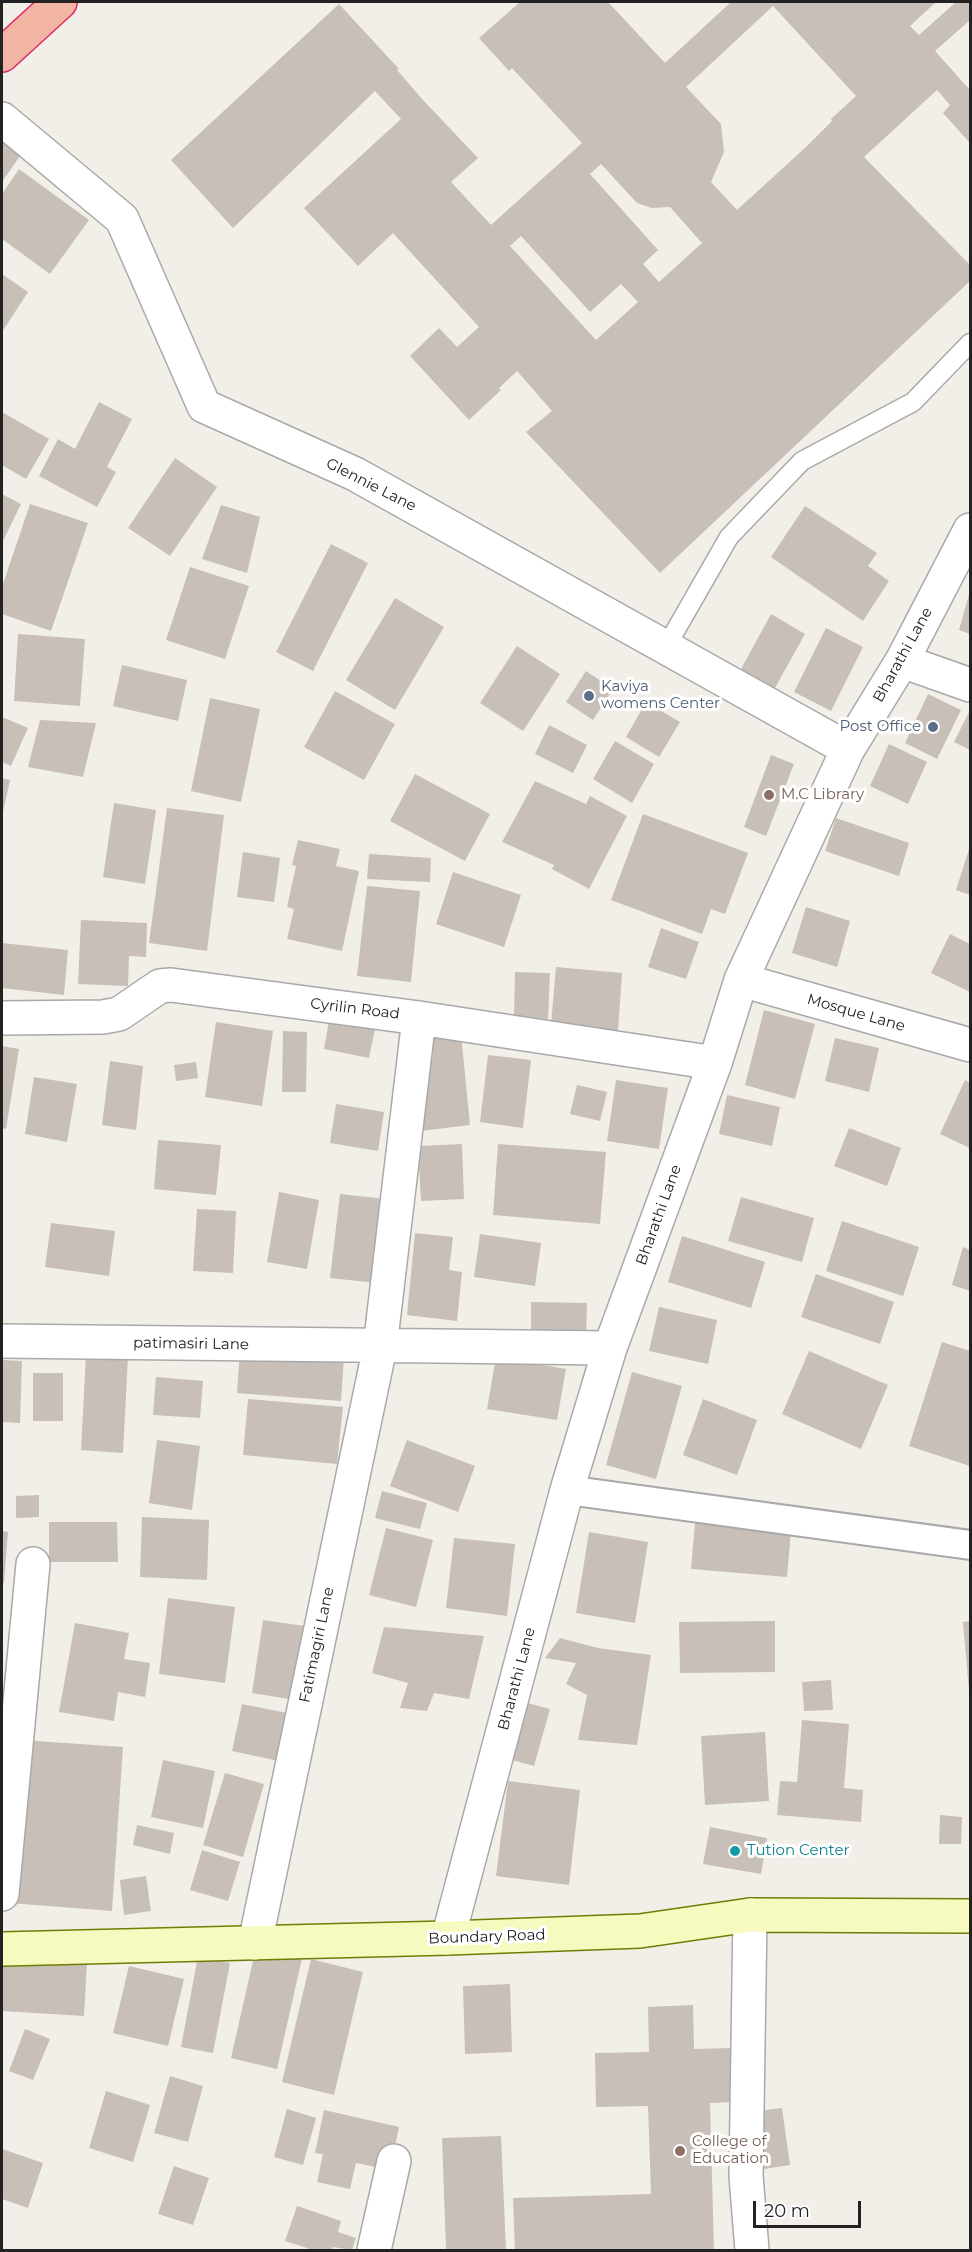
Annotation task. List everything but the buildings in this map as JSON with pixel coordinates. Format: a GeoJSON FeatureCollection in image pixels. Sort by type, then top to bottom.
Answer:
{"type":"FeatureCollection","features":[{"type":"Feature","properties":{"kind":"highway"},"geometry":{"type":"LineString","coordinates":[[2,55],[60,2]]}},
{"type":"Feature","properties":{"kind":"main road","name":"Boundary Road"},"geometry":{"type":"LineString","coordinates":[[2,1949],[640,1931],[750,1916],[970,1916]]}},
{"type":"Feature","properties":{"kind":"street","name":"Glennie Lane"},"geometry":{"type":"LineString","coordinates":[[2,119],[122,219],[204,406],[355,474],[848,749]]}},
{"type":"Feature","properties":{"kind":"street","name":"Bharathi Lane"},"geometry":{"type":"LineString","coordinates":[[448,1938],[567,1490],[610,1348],[716,1063],[741,980],[848,749],[902,661],[970,530]]}},
{"type":"Feature","properties":{"kind":"street"},"geometry":{"type":"LineString","coordinates":[[902,661],[970,685]]}},
{"type":"Feature","properties":{"kind":"street","name":"Mosque Lane"},"geometry":{"type":"LineString","coordinates":[[741,980],[970,1045]]}},
{"type":"Feature","properties":{"kind":"street","name":"Cyrilin Road"},"geometry":{"type":"LineString","coordinates":[[2,1018],[103,1017],[118,1014],[160,986],[171,985],[419,1018],[716,1063]]}},
{"type":"Feature","properties":{"kind":"street","name":"Fatimagiri Lane"},"geometry":{"type":"LineString","coordinates":[[255,1943],[380,1347],[419,1018]]}},
{"type":"Feature","properties":{"kind":"street","name":"patimasiri Lane"},"geometry":{"type":"LineString","coordinates":[[2,1341],[610,1348]]}},
{"type":"Feature","properties":{"kind":"street"},"geometry":{"type":"LineString","coordinates":[[567,1490],[970,1545]]}},
{"type":"Feature","properties":{"kind":"street"},"geometry":{"type":"LineString","coordinates":[[2,1894],[33,1564]]}},
{"type":"Feature","properties":{"kind":"street"},"geometry":{"type":"LineString","coordinates":[[750,1916],[746,2176],[752,2250]]}},
{"type":"Feature","properties":{"kind":"street"},"geometry":{"type":"LineString","coordinates":[[374,2250],[394,2161]]}},
{"type":"Feature","properties":{"kind":"lane"},"geometry":{"type":"LineString","coordinates":[[666,648],[729,537],[802,461],[912,402],[970,343]]}},
{"type":"Feature","properties":{"kind":"place","name":"Kaviya womens Center"},"geometry":{"type":"Point","coordinates":[589,696]}},
{"type":"Feature","properties":{"kind":"place","name":"Post Office"},"geometry":{"type":"Point","coordinates":[933,727]}},
{"type":"Feature","properties":{"kind":"place","name":"M.C Library"},"geometry":{"type":"Point","coordinates":[769,795]}},
{"type":"Feature","properties":{"kind":"place","name":"Tution Center"},"geometry":{"type":"Point","coordinates":[735,1851]}},
{"type":"Feature","properties":{"kind":"place","name":"College of Education"},"geometry":{"type":"Point","coordinates":[680,2151]}}]}
